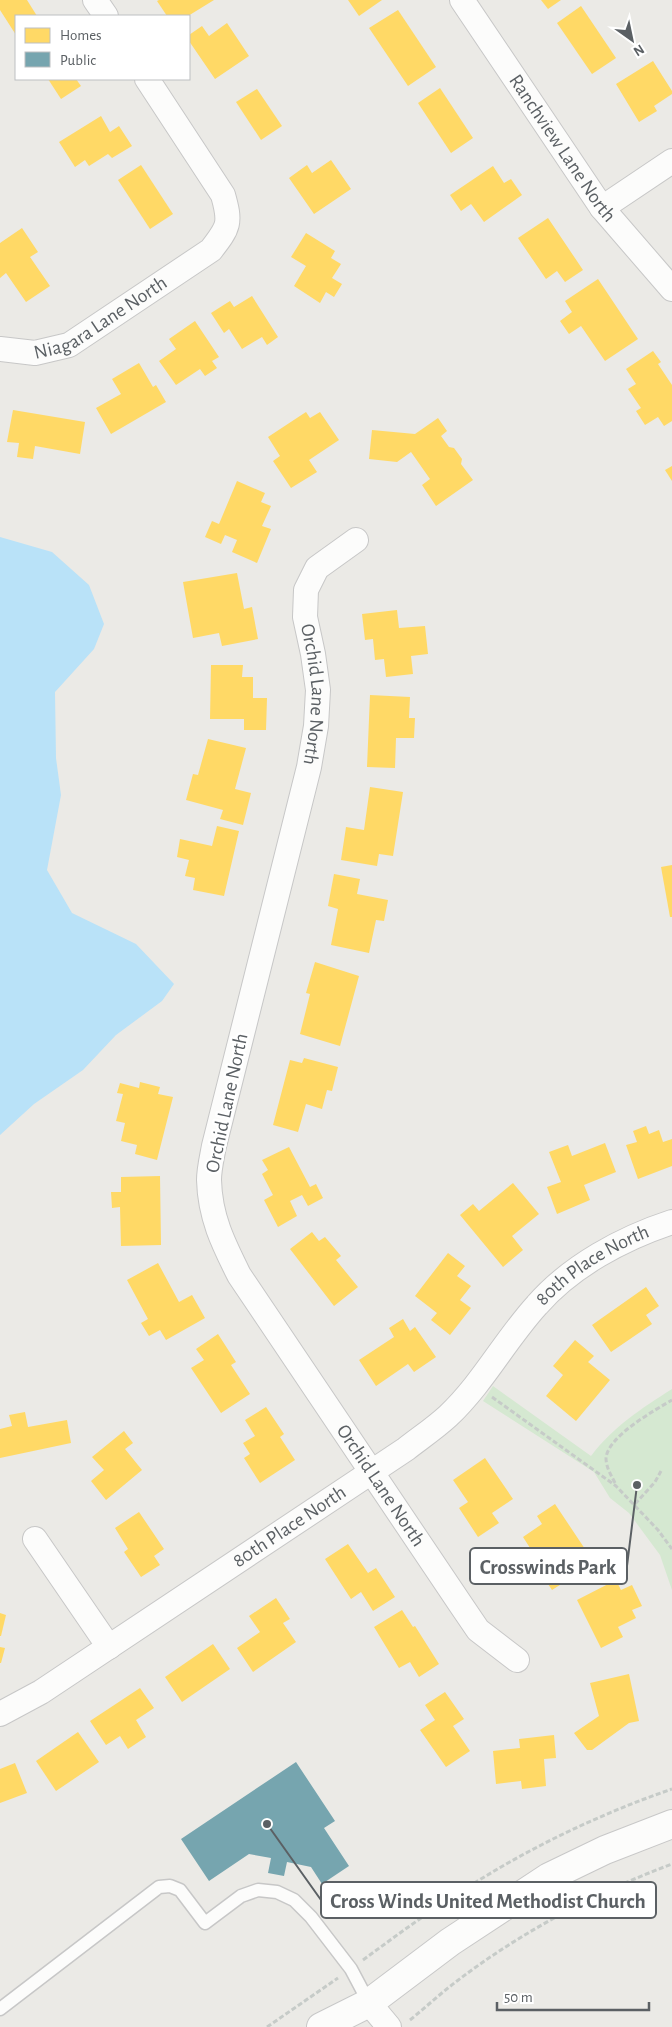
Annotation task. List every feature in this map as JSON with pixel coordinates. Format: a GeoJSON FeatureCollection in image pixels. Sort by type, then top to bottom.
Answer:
{"type":"FeatureCollection","features":[{"type":"Feature","properties":{"kind":"main road"},"geometry":{"type":"LineString","coordinates":[[321,2027],[369,2003],[450,1942],[549,1877],[605,1850],[672,1824]]}},
{"type":"Feature","properties":{"kind":"main road"},"geometry":{"type":"LineString","coordinates":[[347,2027],[369,2003]]}},
{"type":"Feature","properties":{"kind":"street"},"geometry":{"type":"LineString","coordinates":[[95,0],[105,15]]}},
{"type":"Feature","properties":{"kind":"street","name":"Ranchview Lane North"},"geometry":{"type":"LineString","coordinates":[[462,0],[602,208],[672,289]]}},
{"type":"Feature","properties":{"kind":"street","name":"Niagara Lane North"},"geometry":{"type":"LineString","coordinates":[[0,349],[35,353],[69,345],[212,250],[227,230],[228,211],[223,195],[148,80]]}},
{"type":"Feature","properties":{"kind":"street"},"geometry":{"type":"LineString","coordinates":[[602,208],[672,161]]}},
{"type":"Feature","properties":{"kind":"street","name":"Orchid Lane North"},"geometry":{"type":"LineString","coordinates":[[356,540],[317,568],[306,590],[305,617],[318,690],[316,726],[309,767],[214,1146],[209,1178],[211,1210],[219,1236],[239,1275],[478,1630],[517,1660]]}},
{"type":"Feature","properties":{"kind":"street","name":"80th Place North"},"geometry":{"type":"LineString","coordinates":[[0,1714],[41,1692],[406,1449],[448,1416],[476,1385],[537,1304],[572,1273],[612,1248],[672,1222]]}},
{"type":"Feature","properties":{"kind":"street"},"geometry":{"type":"LineString","coordinates":[[35,1538],[109,1647]]}},
{"type":"Feature","properties":{"kind":"street"},"geometry":{"type":"LineString","coordinates":[[369,2003],[399,2024]]}},
{"type":"Feature","properties":{"kind":"lane"},"geometry":{"type":"LineString","coordinates":[[0,2010],[159,1887],[170,1886],[180,1890],[205,1923],[241,1896],[258,1890],[277,1892],[294,1900],[351,1968],[369,2003]]}},
{"type":"Feature","properties":{"kind":"path"},"geometry":{"type":"LineString","coordinates":[[476,1385],[616,1486],[658,1530],[672,1549]]}},
{"type":"Feature","properties":{"kind":"path"},"geometry":{"type":"LineString","coordinates":[[616,1486],[608,1468],[606,1458],[608,1450],[629,1428],[672,1400]]}},
{"type":"Feature","properties":{"kind":"path"},"geometry":{"type":"LineString","coordinates":[[634,1504],[656,1482],[661,1471]]}},
{"type":"Feature","properties":{"kind":"path"},"geometry":{"type":"LineString","coordinates":[[267,2027],[441,1904],[522,1855],[616,1810],[672,1789]]}},
{"type":"Feature","properties":{"kind":"path"},"geometry":{"type":"LineString","coordinates":[[399,2024],[484,1962],[557,1917],[624,1883],[672,1864]]}},
{"type":"Feature","properties":{"kind":"green space"},"geometry":{"type":"Polygon","coordinates":[[[493,1386],[591,1456],[618,1427],[672,1389],[672,1590],[660,1555],[629,1513],[610,1498],[594,1472],[483,1401],[493,1386]]]}},
{"type":"Feature","properties":{"kind":"water"},"geometry":{"type":"Polygon","coordinates":[[[0,537],[52,552],[89,585],[104,624],[94,649],[55,692],[56,758],[61,795],[47,870],[72,913],[136,944],[174,984],[162,1001],[116,1035],[83,1070],[34,1104],[0,1135],[0,537]]]}},
{"type":"Feature","properties":{"kind":"building: Homes"},"geometry":{"type":"Polygon","coordinates":[[[0,0],[27,0],[36,15],[15,15],[15,33],[0,10],[0,0]]]}},
{"type":"Feature","properties":{"kind":"building: Homes"},"geometry":{"type":"Polygon","coordinates":[[[214,0],[190,15],[166,15],[157,1],[214,0]]]}},
{"type":"Feature","properties":{"kind":"building: Homes"},"geometry":{"type":"Polygon","coordinates":[[[348,0],[382,0],[359,16],[348,0]]]}},
{"type":"Feature","properties":{"kind":"building: Homes"},"geometry":{"type":"Polygon","coordinates":[[[541,0],[561,0],[548,9],[541,0]]]}},
{"type":"Feature","properties":{"kind":"building: Homes"},"geometry":{"type":"Polygon","coordinates":[[[581,6],[616,58],[592,74],[557,23],[581,6]]]}},
{"type":"Feature","properties":{"kind":"building: Homes"},"geometry":{"type":"Polygon","coordinates":[[[398,10],[436,67],[408,86],[369,28],[398,10]]]}},
{"type":"Feature","properties":{"kind":"building: Homes"},"geometry":{"type":"Polygon","coordinates":[[[227,23],[249,56],[215,79],[190,42],[190,34],[202,26],[209,36],[227,23]]]}},
{"type":"Feature","properties":{"kind":"building: Homes"},"geometry":{"type":"Polygon","coordinates":[[[653,61],[672,94],[654,106],[657,111],[639,122],[616,84],[653,61]]]}},
{"type":"Feature","properties":{"kind":"building: Homes"},"geometry":{"type":"Polygon","coordinates":[[[49,80],[77,80],[81,86],[61,99],[49,80]]]}},
{"type":"Feature","properties":{"kind":"building: Homes"},"geometry":{"type":"Polygon","coordinates":[[[440,88],[473,138],[451,153],[418,103],[440,88]]]}},
{"type":"Feature","properties":{"kind":"building: Homes"},"geometry":{"type":"Polygon","coordinates":[[[257,89],[282,126],[261,140],[236,102],[257,89]]]}},
{"type":"Feature","properties":{"kind":"building: Homes"},"geometry":{"type":"Polygon","coordinates":[[[101,116],[110,132],[119,126],[132,146],[112,158],[108,154],[89,166],[85,160],[75,167],[59,142],[101,116]]]}},
{"type":"Feature","properties":{"kind":"building: Homes"},"geometry":{"type":"Polygon","coordinates":[[[331,160],[351,189],[314,214],[289,178],[307,165],[312,173],[331,160]]]}},
{"type":"Feature","properties":{"kind":"building: Homes"},"geometry":{"type":"Polygon","coordinates":[[[141,165],[173,214],[150,229],[118,180],[141,165]]]}},
{"type":"Feature","properties":{"kind":"building: Homes"},"geometry":{"type":"Polygon","coordinates":[[[493,166],[504,183],[511,179],[522,195],[484,222],[471,204],[461,211],[450,195],[493,166]]]}},
{"type":"Feature","properties":{"kind":"building: Homes"},"geometry":{"type":"Polygon","coordinates":[[[548,218],[583,270],[565,282],[557,271],[546,279],[518,238],[548,218]]]}},
{"type":"Feature","properties":{"kind":"building: Homes"},"geometry":{"type":"Polygon","coordinates":[[[22,228],[38,252],[30,257],[50,286],[26,302],[6,273],[0,278],[0,243],[22,228]]]}},
{"type":"Feature","properties":{"kind":"building: Homes"},"geometry":{"type":"Polygon","coordinates":[[[306,233],[335,251],[331,258],[341,264],[332,278],[342,284],[334,297],[326,292],[320,303],[294,286],[306,266],[291,257],[306,233]]]}},
{"type":"Feature","properties":{"kind":"building: Homes"},"geometry":{"type":"Polygon","coordinates":[[[598,279],[638,339],[605,361],[581,326],[569,334],[560,321],[572,312],[565,301],[598,279]]]}},
{"type":"Feature","properties":{"kind":"building: Homes"},"geometry":{"type":"Polygon","coordinates":[[[252,296],[278,337],[267,345],[262,337],[242,349],[229,329],[224,333],[211,313],[230,301],[234,307],[252,296]]]}},
{"type":"Feature","properties":{"kind":"building: Homes"},"geometry":{"type":"Polygon","coordinates":[[[195,321],[219,357],[212,361],[217,368],[205,376],[200,369],[176,385],[159,361],[176,349],[169,339],[195,321]]]}},
{"type":"Feature","properties":{"kind":"building: Homes"},"geometry":{"type":"Polygon","coordinates":[[[653,351],[661,362],[658,364],[672,385],[672,421],[664,426],[658,417],[645,425],[636,411],[641,408],[628,389],[636,384],[626,369],[653,351]]]}},
{"type":"Feature","properties":{"kind":"building: Homes"},"geometry":{"type":"Polygon","coordinates":[[[139,363],[153,387],[156,385],[166,402],[111,434],[96,408],[121,394],[112,379],[139,363]]]}},
{"type":"Feature","properties":{"kind":"building: Homes"},"geometry":{"type":"Polygon","coordinates":[[[13,410],[85,422],[80,454],[35,446],[33,459],[17,457],[19,443],[7,442],[13,410]]]}},
{"type":"Feature","properties":{"kind":"building: Homes"},"geometry":{"type":"Polygon","coordinates":[[[306,412],[310,418],[320,412],[339,440],[309,460],[317,472],[291,488],[273,461],[280,456],[268,437],[306,412]]]}},
{"type":"Feature","properties":{"kind":"building: Homes"},"geometry":{"type":"Polygon","coordinates":[[[438,418],[447,431],[441,436],[449,447],[454,448],[462,459],[461,464],[473,480],[436,506],[422,485],[430,479],[411,452],[397,462],[369,459],[372,430],[415,434],[438,418]]]}},
{"type":"Feature","properties":{"kind":"building: Homes"},"geometry":{"type":"Polygon","coordinates":[[[672,466],[672,481],[665,470],[672,466]]]}},
{"type":"Feature","properties":{"kind":"building: Homes"},"geometry":{"type":"Polygon","coordinates":[[[237,481],[265,493],[261,502],[271,506],[262,526],[271,529],[257,563],[232,552],[237,540],[225,535],[221,544],[205,537],[212,521],[219,524],[237,481]]]}},
{"type":"Feature","properties":{"kind":"building: Homes"},"geometry":{"type":"Polygon","coordinates":[[[237,573],[244,609],[252,607],[258,639],[222,646],[219,633],[193,638],[183,582],[237,573]]]}},
{"type":"Feature","properties":{"kind":"building: Homes"},"geometry":{"type":"Polygon","coordinates":[[[397,610],[399,628],[425,626],[428,654],[411,656],[413,674],[386,677],[384,659],[375,660],[373,639],[365,640],[362,614],[397,610]]]}},
{"type":"Feature","properties":{"kind":"building: Homes"},"geometry":{"type":"Polygon","coordinates":[[[211,665],[243,665],[242,677],[253,677],[253,698],[267,698],[266,730],[244,730],[244,719],[210,719],[211,665]]]}},
{"type":"Feature","properties":{"kind":"building: Homes"},"geometry":{"type":"Polygon","coordinates":[[[370,695],[410,697],[409,718],[415,718],[414,738],[396,738],[395,768],[367,767],[370,695]]]}},
{"type":"Feature","properties":{"kind":"building: Homes"},"geometry":{"type":"Polygon","coordinates":[[[208,739],[246,748],[235,789],[251,793],[243,825],[220,819],[223,810],[186,800],[193,774],[198,775],[208,739]]]}},
{"type":"Feature","properties":{"kind":"building: Homes"},"geometry":{"type":"Polygon","coordinates":[[[370,787],[403,792],[393,856],[379,854],[377,866],[341,860],[346,827],[364,830],[370,787]]]}},
{"type":"Feature","properties":{"kind":"building: Homes"},"geometry":{"type":"Polygon","coordinates":[[[217,826],[239,831],[224,896],[193,890],[195,878],[185,876],[189,860],[177,857],[180,839],[212,846],[217,826]]]}},
{"type":"Feature","properties":{"kind":"building: Homes"},"geometry":{"type":"Polygon","coordinates":[[[672,865],[672,917],[670,917],[661,867],[672,865]]]}},
{"type":"Feature","properties":{"kind":"building: Homes"},"geometry":{"type":"Polygon","coordinates":[[[334,874],[360,879],[357,894],[388,900],[384,921],[376,920],[369,953],[331,945],[338,909],[328,906],[334,874]]]}},
{"type":"Feature","properties":{"kind":"building: Homes"},"geometry":{"type":"Polygon","coordinates":[[[315,962],[359,976],[340,1046],[300,1034],[310,994],[306,993],[315,962]]]}},
{"type":"Feature","properties":{"kind":"building: Homes"},"geometry":{"type":"Polygon","coordinates":[[[304,1058],[338,1067],[332,1091],[327,1090],[322,1109],[306,1104],[298,1132],[273,1125],[290,1060],[302,1063],[304,1058]]]}},
{"type":"Feature","properties":{"kind":"building: Homes"},"geometry":{"type":"Polygon","coordinates":[[[140,1082],[160,1087],[158,1094],[173,1097],[157,1160],[135,1154],[137,1145],[121,1141],[125,1123],[116,1121],[123,1094],[117,1093],[120,1083],[139,1088],[140,1082]]]}},
{"type":"Feature","properties":{"kind":"building: Homes"},"geometry":{"type":"Polygon","coordinates":[[[646,1126],[649,1134],[659,1130],[663,1142],[672,1139],[672,1166],[638,1179],[626,1145],[637,1142],[633,1131],[646,1126]]]}},
{"type":"Feature","properties":{"kind":"building: Homes"},"geometry":{"type":"Polygon","coordinates":[[[605,1143],[616,1172],[584,1185],[590,1200],[557,1214],[547,1187],[561,1182],[549,1152],[568,1145],[572,1156],[605,1143]]]}},
{"type":"Feature","properties":{"kind":"building: Homes"},"geometry":{"type":"Polygon","coordinates":[[[289,1147],[310,1187],[316,1184],[323,1198],[308,1206],[302,1195],[290,1201],[297,1216],[278,1227],[264,1200],[273,1195],[262,1174],[268,1170],[262,1160],[289,1147]]]}},
{"type":"Feature","properties":{"kind":"building: Homes"},"geometry":{"type":"Polygon","coordinates":[[[160,1176],[161,1245],[121,1246],[120,1207],[112,1208],[111,1192],[121,1192],[121,1177],[160,1176]]]}},
{"type":"Feature","properties":{"kind":"building: Homes"},"geometry":{"type":"Polygon","coordinates":[[[513,1183],[539,1214],[512,1236],[523,1250],[503,1267],[460,1215],[473,1204],[479,1211],[513,1183]]]}},
{"type":"Feature","properties":{"kind":"building: Homes"},"geometry":{"type":"Polygon","coordinates":[[[312,1232],[319,1241],[325,1237],[341,1256],[336,1260],[358,1287],[334,1306],[290,1249],[312,1232]]]}},
{"type":"Feature","properties":{"kind":"building: Homes"},"geometry":{"type":"Polygon","coordinates":[[[448,1253],[465,1266],[457,1276],[471,1286],[460,1300],[471,1308],[450,1335],[431,1320],[437,1313],[415,1296],[448,1253]]]}},
{"type":"Feature","properties":{"kind":"building: Homes"},"geometry":{"type":"Polygon","coordinates":[[[158,1263],[179,1302],[192,1295],[205,1318],[166,1340],[160,1330],[149,1336],[141,1323],[148,1319],[127,1280],[158,1263]]]}},
{"type":"Feature","properties":{"kind":"building: Homes"},"geometry":{"type":"Polygon","coordinates":[[[646,1287],[659,1306],[646,1315],[652,1324],[611,1352],[592,1325],[646,1287]]]}},
{"type":"Feature","properties":{"kind":"building: Homes"},"geometry":{"type":"Polygon","coordinates":[[[403,1319],[410,1331],[415,1327],[436,1357],[414,1372],[408,1364],[376,1386],[359,1360],[394,1337],[389,1328],[403,1319]]]}},
{"type":"Feature","properties":{"kind":"building: Homes"},"geometry":{"type":"Polygon","coordinates":[[[218,1334],[236,1362],[231,1365],[250,1394],[221,1413],[191,1368],[204,1360],[196,1349],[218,1334]]]}},
{"type":"Feature","properties":{"kind":"building: Homes"},"geometry":{"type":"Polygon","coordinates":[[[575,1340],[594,1356],[588,1362],[610,1380],[576,1421],[546,1396],[563,1375],[553,1366],[575,1340]]]}},
{"type":"Feature","properties":{"kind":"building: Homes"},"geometry":{"type":"Polygon","coordinates":[[[266,1407],[284,1434],[280,1437],[295,1460],[260,1483],[244,1458],[250,1454],[243,1443],[255,1436],[245,1420],[266,1407]]]}},
{"type":"Feature","properties":{"kind":"building: Homes"},"geometry":{"type":"Polygon","coordinates":[[[25,1412],[28,1427],[67,1420],[71,1443],[0,1458],[0,1429],[12,1426],[9,1415],[25,1412]]]}},
{"type":"Feature","properties":{"kind":"building: Homes"},"geometry":{"type":"Polygon","coordinates":[[[124,1431],[133,1443],[125,1449],[142,1470],[106,1500],[91,1481],[104,1470],[92,1457],[124,1431]]]}},
{"type":"Feature","properties":{"kind":"building: Homes"},"geometry":{"type":"Polygon","coordinates":[[[485,1458],[513,1499],[492,1513],[499,1523],[478,1537],[459,1508],[468,1502],[453,1480],[485,1458]]]}},
{"type":"Feature","properties":{"kind":"building: Homes"},"geometry":{"type":"Polygon","coordinates":[[[555,1504],[589,1555],[569,1568],[574,1576],[552,1590],[534,1563],[542,1557],[537,1548],[532,1551],[523,1537],[542,1524],[537,1516],[555,1504]]]}},
{"type":"Feature","properties":{"kind":"building: Homes"},"geometry":{"type":"Polygon","coordinates":[[[139,1512],[164,1549],[154,1556],[160,1565],[141,1577],[124,1552],[128,1549],[115,1528],[139,1512]]]}},
{"type":"Feature","properties":{"kind":"building: Homes"},"geometry":{"type":"Polygon","coordinates":[[[348,1544],[368,1573],[376,1568],[395,1597],[373,1611],[361,1592],[351,1599],[325,1559],[348,1544]]]}},
{"type":"Feature","properties":{"kind":"building: Homes"},"geometry":{"type":"Polygon","coordinates":[[[616,1580],[621,1590],[632,1585],[642,1606],[632,1610],[636,1618],[618,1627],[623,1637],[601,1648],[577,1600],[616,1580]]]}},
{"type":"Feature","properties":{"kind":"building: Homes"},"geometry":{"type":"Polygon","coordinates":[[[276,1598],[290,1619],[283,1623],[296,1642],[253,1672],[237,1648],[260,1632],[249,1616],[276,1598]]]}},
{"type":"Feature","properties":{"kind":"building: Homes"},"geometry":{"type":"Polygon","coordinates":[[[402,1610],[413,1627],[415,1626],[439,1664],[419,1677],[410,1662],[399,1668],[374,1627],[402,1610]]]}},
{"type":"Feature","properties":{"kind":"building: Homes"},"geometry":{"type":"Polygon","coordinates":[[[0,1613],[6,1615],[1,1636],[0,1636],[0,1613]]]}},
{"type":"Feature","properties":{"kind":"building: Homes"},"geometry":{"type":"Polygon","coordinates":[[[213,1644],[230,1669],[182,1702],[165,1677],[213,1644]]]}},
{"type":"Feature","properties":{"kind":"building: Homes"},"geometry":{"type":"Polygon","coordinates":[[[0,1647],[5,1648],[1,1663],[0,1663],[0,1647]]]}},
{"type":"Feature","properties":{"kind":"building: Homes"},"geometry":{"type":"Polygon","coordinates":[[[629,1674],[639,1721],[629,1723],[592,1750],[587,1750],[574,1733],[599,1716],[590,1683],[629,1674]]]}},
{"type":"Feature","properties":{"kind":"building: Homes"},"geometry":{"type":"Polygon","coordinates":[[[140,1688],[154,1708],[136,1720],[146,1737],[128,1749],[120,1736],[106,1745],[90,1721],[140,1688]]]}},
{"type":"Feature","properties":{"kind":"building: Homes"},"geometry":{"type":"Polygon","coordinates":[[[445,1692],[464,1719],[453,1726],[470,1751],[446,1767],[420,1730],[435,1720],[425,1705],[445,1692]]]}},
{"type":"Feature","properties":{"kind":"building: Homes"},"geometry":{"type":"Polygon","coordinates":[[[78,1732],[99,1762],[56,1791],[36,1761],[78,1732]]]}},
{"type":"Feature","properties":{"kind":"building: Homes"},"geometry":{"type":"Polygon","coordinates":[[[554,1735],[556,1758],[544,1759],[546,1786],[522,1789],[521,1781],[496,1784],[493,1751],[520,1748],[519,1739],[554,1735]]]}},
{"type":"Feature","properties":{"kind":"building: Homes"},"geometry":{"type":"Polygon","coordinates":[[[15,1763],[27,1793],[0,1803],[0,1769],[15,1763]]]}},
{"type":"Feature","properties":{"kind":"building: Public"},"geometry":{"type":"Polygon","coordinates":[[[296,1762],[335,1821],[324,1828],[349,1866],[322,1884],[311,1867],[287,1862],[284,1876],[268,1873],[271,1858],[249,1854],[209,1881],[181,1839],[296,1762]]]}},
{"type":"Feature","properties":{"kind":"place","name":"Crosswinds Park"},"geometry":{"type":"Point","coordinates":[637,1485]}},
{"type":"Feature","properties":{"kind":"place","name":"Cross Winds United Methodist Church"},"geometry":{"type":"Point","coordinates":[267,1824]}}]}
